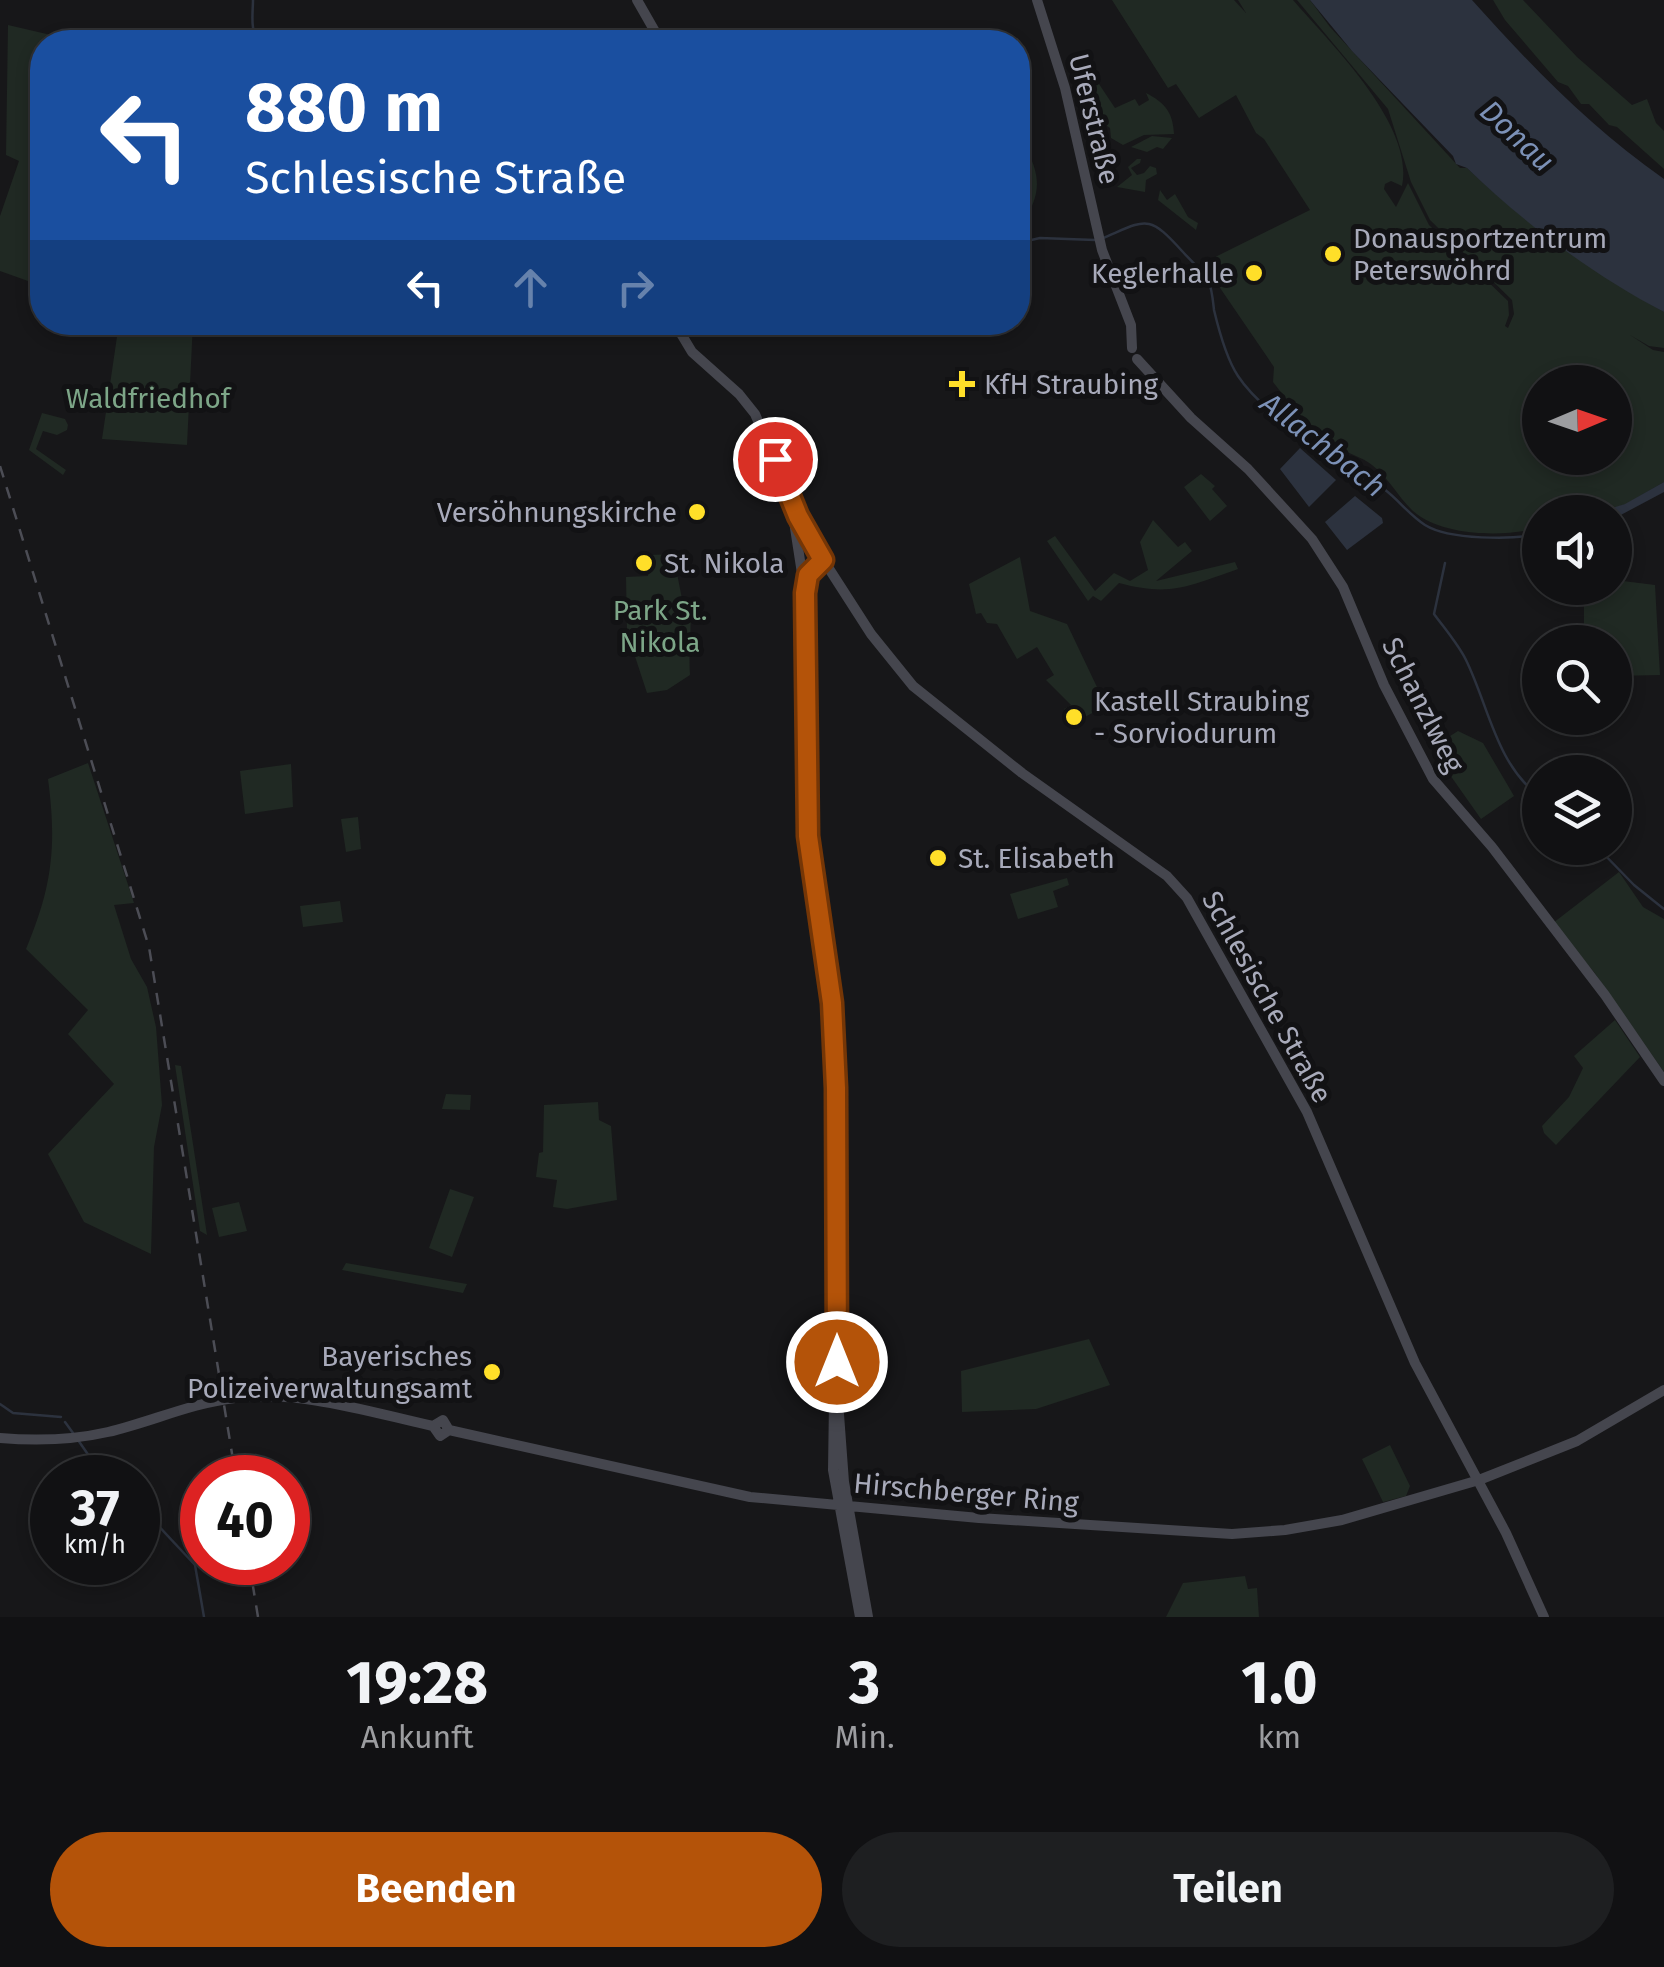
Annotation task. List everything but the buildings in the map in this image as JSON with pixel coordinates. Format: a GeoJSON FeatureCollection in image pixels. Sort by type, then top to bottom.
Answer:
{"type":"FeatureCollection","features":[{"type":"Feature","properties":{"kind":"street"},"geometry":{"type":"LineString","coordinates":[[637,0],[654,30]]}},
{"type":"Feature","properties":{"kind":"street","name":"Uferstraße"},"geometry":{"type":"LineString","coordinates":[[1038,0],[1066,88],[1102,250],[1128,314],[1134,351]]}},
{"type":"Feature","properties":{"kind":"street"},"geometry":{"type":"LineString","coordinates":[[682,335],[692,352],[756,414],[790,499],[805,593],[808,836],[832,1003],[836,1088],[837,1387],[843,1505],[860,1617]]}},
{"type":"Feature","properties":{"kind":"street","name":"Schanzlweg"},"geometry":{"type":"LineString","coordinates":[[1134,351],[1190,418],[1248,469],[1312,539],[1342,588],[1384,686],[1432,779],[1492,847],[1605,995],[1664,1081]]}},
{"type":"Feature","properties":{"kind":"street","name":"Schlesische Straße"},"geometry":{"type":"LineString","coordinates":[[790,499],[823,560],[877,642],[922,695],[1022,773],[1167,876],[1187,898],[1300,1100],[1408,1346],[1479,1480],[1544,1617]]}},
{"type":"Feature","properties":{"kind":"street"},"geometry":{"type":"LineString","coordinates":[[805,593],[808,575],[823,560]]}},
{"type":"Feature","properties":{"kind":"street","name":"Hirschberger Ring"},"geometry":{"type":"LineString","coordinates":[[0,1438],[80,1437],[202,1404],[241,1397],[298,1397],[434,1426],[440,1436],[449,1430],[722,1492],[1158,1532],[1244,1534],[1342,1520],[1479,1480],[1577,1441],[1664,1390]]}},
{"type":"Feature","properties":{"kind":"street"},"geometry":{"type":"LineString","coordinates":[[843,1505],[868,1617]]}},
{"type":"Feature","properties":{"kind":"green space","name":"Donausportzentrum Peterswöhrd"},"geometry":{"type":"Polygon","coordinates":[[[1112,0],[1234,0],[1246,13],[1238,0],[1293,0],[1366,86],[1396,137],[1403,162],[1402,186],[1391,181],[1384,189],[1396,207],[1408,183],[1429,225],[1508,301],[1508,328],[1514,314],[1512,300],[1430,220],[1411,182],[1388,109],[1297,0],[1310,0],[1330,27],[1460,168],[1467,168],[1513,209],[1586,264],[1664,312],[1664,348],[1649,346],[1630,335],[1653,350],[1664,352],[1664,482],[1632,501],[1632,495],[1522,495],[1522,531],[1457,530],[1426,520],[1413,511],[1378,470],[1328,440],[1295,409],[1273,382],[1274,367],[1203,263],[1310,210],[1264,139],[1256,133],[1236,95],[1199,118],[1176,84],[1168,88],[1112,0]]]}},
{"type":"Feature","properties":{"kind":"green space"},"geometry":{"type":"Polygon","coordinates":[[[1493,0],[1523,0],[1577,57],[1632,105],[1647,99],[1656,123],[1664,131],[1664,169],[1589,104],[1581,104],[1568,86],[1558,82],[1505,20],[1493,0]]]}},
{"type":"Feature","properties":{"kind":"green space"},"geometry":{"type":"Polygon","coordinates":[[[8,25],[30,30],[30,282],[0,271],[0,216],[19,161],[6,155],[8,25]]]}},
{"type":"Feature","properties":{"kind":"green space"},"geometry":{"type":"Polygon","coordinates":[[[1083,60],[1115,108],[1135,99],[1139,106],[1149,100],[1146,93],[1167,109],[1174,134],[1144,135],[1123,145],[1111,138],[1110,128],[1098,120],[1087,79],[1078,66],[1083,60]]]}},
{"type":"Feature","properties":{"kind":"green space"},"geometry":{"type":"Polygon","coordinates":[[[1152,136],[1172,138],[1163,149],[1157,147],[1147,152],[1131,147],[1152,136]]]}},
{"type":"Feature","properties":{"kind":"green space"},"geometry":{"type":"Polygon","coordinates":[[[1030,157],[1037,178],[1030,206],[1030,157]]]}},
{"type":"Feature","properties":{"kind":"green space"},"geometry":{"type":"Polygon","coordinates":[[[1141,159],[1140,163],[1131,168],[1137,175],[1150,166],[1156,168],[1157,174],[1146,180],[1145,192],[1117,187],[1132,175],[1128,167],[1141,159]]]}},
{"type":"Feature","properties":{"kind":"green space"},"geometry":{"type":"Polygon","coordinates":[[[1160,190],[1167,200],[1175,194],[1188,217],[1198,223],[1196,230],[1158,200],[1160,190]]]}},
{"type":"Feature","properties":{"kind":"green space","name":"Waldfriedhof"},"geometry":{"type":"Polygon","coordinates":[[[117,335],[192,335],[187,445],[102,439],[117,335]]]}},
{"type":"Feature","properties":{"kind":"green space"},"geometry":{"type":"Polygon","coordinates":[[[42,413],[65,419],[68,425],[67,430],[57,435],[43,431],[36,449],[66,470],[63,475],[29,450],[42,413]]]}},
{"type":"Feature","properties":{"kind":"green space"},"geometry":{"type":"Polygon","coordinates":[[[1201,474],[1215,486],[1212,489],[1227,506],[1210,521],[1184,487],[1201,474]]]}},
{"type":"Feature","properties":{"kind":"green space"},"geometry":{"type":"Polygon","coordinates":[[[1153,520],[1178,547],[1185,542],[1192,551],[1156,581],[1235,562],[1238,569],[1193,585],[1167,589],[1119,583],[1101,601],[1093,596],[1088,601],[1047,541],[1055,536],[1095,591],[1114,573],[1130,581],[1148,570],[1140,542],[1153,520]]]}},
{"type":"Feature","properties":{"kind":"green space","name":"Park St. Nikola"},"geometry":{"type":"Polygon","coordinates":[[[677,554],[682,599],[689,599],[690,675],[667,690],[647,693],[627,632],[626,577],[648,576],[649,555],[677,554]]]}},
{"type":"Feature","properties":{"kind":"green space"},"geometry":{"type":"Polygon","coordinates":[[[1020,557],[1030,611],[1067,624],[1106,706],[1071,724],[1064,709],[1071,705],[1046,680],[1054,675],[1037,647],[1017,659],[997,624],[987,623],[981,613],[976,614],[969,584],[1020,557]]]}},
{"type":"Feature","properties":{"kind":"green space"},"geometry":{"type":"Polygon","coordinates":[[[1632,582],[1655,585],[1660,675],[1632,676],[1632,625],[1584,625],[1584,605],[1632,605],[1632,582]]]}},
{"type":"Feature","properties":{"kind":"green space"},"geometry":{"type":"Polygon","coordinates":[[[1458,731],[1483,743],[1514,796],[1481,819],[1431,748],[1458,731]]]}},
{"type":"Feature","properties":{"kind":"green space"},"geometry":{"type":"Polygon","coordinates":[[[88,763],[134,903],[114,905],[131,959],[147,987],[156,1027],[162,1105],[154,1147],[151,1254],[84,1222],[48,1154],[114,1084],[68,1034],[88,1010],[26,949],[42,906],[50,866],[48,779],[88,763]]]}},
{"type":"Feature","properties":{"kind":"green space"},"geometry":{"type":"Polygon","coordinates":[[[291,764],[293,807],[245,814],[240,771],[291,764]]]}},
{"type":"Feature","properties":{"kind":"green space"},"geometry":{"type":"Polygon","coordinates":[[[358,817],[361,849],[346,852],[341,819],[358,817]]]}},
{"type":"Feature","properties":{"kind":"green space"},"geometry":{"type":"Polygon","coordinates":[[[1619,872],[1643,907],[1664,919],[1664,1072],[1594,972],[1553,923],[1619,872]]]}},
{"type":"Feature","properties":{"kind":"green space"},"geometry":{"type":"Polygon","coordinates":[[[1067,878],[1069,885],[1053,891],[1058,907],[1018,919],[1010,894],[1067,878]]]}},
{"type":"Feature","properties":{"kind":"green space"},"geometry":{"type":"Polygon","coordinates":[[[340,901],[343,922],[303,927],[300,906],[340,901]]]}},
{"type":"Feature","properties":{"kind":"green space"},"geometry":{"type":"Polygon","coordinates":[[[1615,1020],[1640,1057],[1556,1145],[1542,1126],[1569,1097],[1583,1068],[1574,1056],[1615,1020]]]}},
{"type":"Feature","properties":{"kind":"green space"},"geometry":{"type":"Polygon","coordinates":[[[175,1065],[181,1066],[207,1235],[200,1231],[175,1065]]]}},
{"type":"Feature","properties":{"kind":"green space"},"geometry":{"type":"Polygon","coordinates":[[[446,1094],[471,1095],[470,1110],[442,1109],[446,1094]]]}},
{"type":"Feature","properties":{"kind":"green space"},"geometry":{"type":"Polygon","coordinates":[[[598,1102],[599,1120],[611,1126],[617,1200],[567,1209],[553,1207],[557,1180],[536,1177],[539,1153],[543,1152],[544,1105],[598,1102]]]}},
{"type":"Feature","properties":{"kind":"green space"},"geometry":{"type":"Polygon","coordinates":[[[450,1189],[474,1197],[452,1257],[429,1248],[450,1189]]]}},
{"type":"Feature","properties":{"kind":"green space"},"geometry":{"type":"Polygon","coordinates":[[[239,1202],[247,1231],[219,1237],[212,1208],[239,1202]]]}},
{"type":"Feature","properties":{"kind":"green space"},"geometry":{"type":"Polygon","coordinates":[[[346,1263],[467,1284],[463,1293],[342,1270],[346,1263]]]}},
{"type":"Feature","properties":{"kind":"green space"},"geometry":{"type":"Polygon","coordinates":[[[1089,1339],[1110,1385],[1036,1409],[962,1412],[961,1371],[1089,1339]]]}},
{"type":"Feature","properties":{"kind":"green space"},"geometry":{"type":"Polygon","coordinates":[[[1390,1445],[1410,1486],[1406,1496],[1383,1502],[1362,1459],[1390,1445]]]}},
{"type":"Feature","properties":{"kind":"green space"},"geometry":{"type":"Polygon","coordinates":[[[1245,1576],[1248,1589],[1257,1588],[1259,1617],[1166,1617],[1183,1583],[1245,1576]]]}},
{"type":"Feature","properties":{"kind":"water","name":"Donau"},"geometry":{"type":"Polygon","coordinates":[[[1310,0],[1472,0],[1563,95],[1611,139],[1664,179],[1664,312],[1561,247],[1467,168],[1456,164],[1453,156],[1352,51],[1310,0]]]}},
{"type":"Feature","properties":{"kind":"water"},"geometry":{"type":"Polygon","coordinates":[[[1300,448],[1336,480],[1309,507],[1280,469],[1300,448]]]}},
{"type":"Feature","properties":{"kind":"water"},"geometry":{"type":"Polygon","coordinates":[[[1664,482],[1664,492],[1632,509],[1632,500],[1664,482]]]}},
{"type":"Feature","properties":{"kind":"water"},"geometry":{"type":"Polygon","coordinates":[[[1355,496],[1383,523],[1347,550],[1325,522],[1355,496]]]}},
{"type":"Feature","properties":{"kind":"waterway","name":"Allachbach"},"geometry":{"type":"LineString","coordinates":[[253,0],[254,30]]}},
{"type":"Feature","properties":{"kind":"waterway","name":"Allachbach"},"geometry":{"type":"LineString","coordinates":[[1103,238],[1138,224],[1161,230],[1208,280],[1226,353],[1249,390],[1296,432],[1382,487],[1425,525],[1449,534],[1522,536]]}},
{"type":"Feature","properties":{"kind":"waterway","name":"Allachbach"},"geometry":{"type":"LineString","coordinates":[[1030,240],[1095,240]]}},
{"type":"Feature","properties":{"kind":"waterway"},"geometry":{"type":"LineString","coordinates":[[1445,563],[1434,614],[1466,660],[1503,752],[1522,780]]}},
{"type":"Feature","properties":{"kind":"waterway"},"geometry":{"type":"LineString","coordinates":[[1615,865],[1664,909]]}},
{"type":"Feature","properties":{"kind":"waterway"},"geometry":{"type":"LineString","coordinates":[[0,1404],[13,1413],[61,1417]]}},
{"type":"Feature","properties":{"kind":"waterway"},"geometry":{"type":"LineString","coordinates":[[65,1422],[73,1433]]}},
{"type":"Feature","properties":{"kind":"waterway"},"geometry":{"type":"LineString","coordinates":[[78,1440],[88,1455]]}},
{"type":"Feature","properties":{"kind":"waterway"},"geometry":{"type":"LineString","coordinates":[[160,1528],[195,1565],[204,1617]]}},
{"type":"Feature","properties":{"kind":"railway"},"geometry":{"type":"LineString","coordinates":[[0,466],[149,947],[232,1455]]}},
{"type":"Feature","properties":{"kind":"railway"},"geometry":{"type":"LineString","coordinates":[[253,1585],[258,1617]]}},
{"type":"Feature","properties":{"kind":"place","name":"Donausportzentrum Peterswöhrd"},"geometry":{"type":"Point","coordinates":[1333,254]}},
{"type":"Feature","properties":{"kind":"place","name":"Keglerhalle"},"geometry":{"type":"Point","coordinates":[1254,273]}},
{"type":"Feature","properties":{"kind":"place","name":"KfH Straubing"},"geometry":{"type":"Point","coordinates":[962,384]}},
{"type":"Feature","properties":{"kind":"place","name":"Versöhnungskirche"},"geometry":{"type":"Point","coordinates":[697,512]}},
{"type":"Feature","properties":{"kind":"place","name":"St. Nikola"},"geometry":{"type":"Point","coordinates":[644,563]}},
{"type":"Feature","properties":{"kind":"place","name":"Kastell Straubing - Sorviodurum"},"geometry":{"type":"Point","coordinates":[1074,717]}},
{"type":"Feature","properties":{"kind":"place","name":"St. Elisabeth"},"geometry":{"type":"Point","coordinates":[938,858]}},
{"type":"Feature","properties":{"kind":"place","name":"Bayerisches Polizeiverwaltungsamt"},"geometry":{"type":"Point","coordinates":[492,1372]}},
{"type":"Feature","properties":{"kind":"route"},"geometry":{"type":"LineString","coordinates":[[775,459],[798,516],[823,560],[808,575],[805,593],[807,801],[812,878],[833,1023],[837,1362]]}}]}
